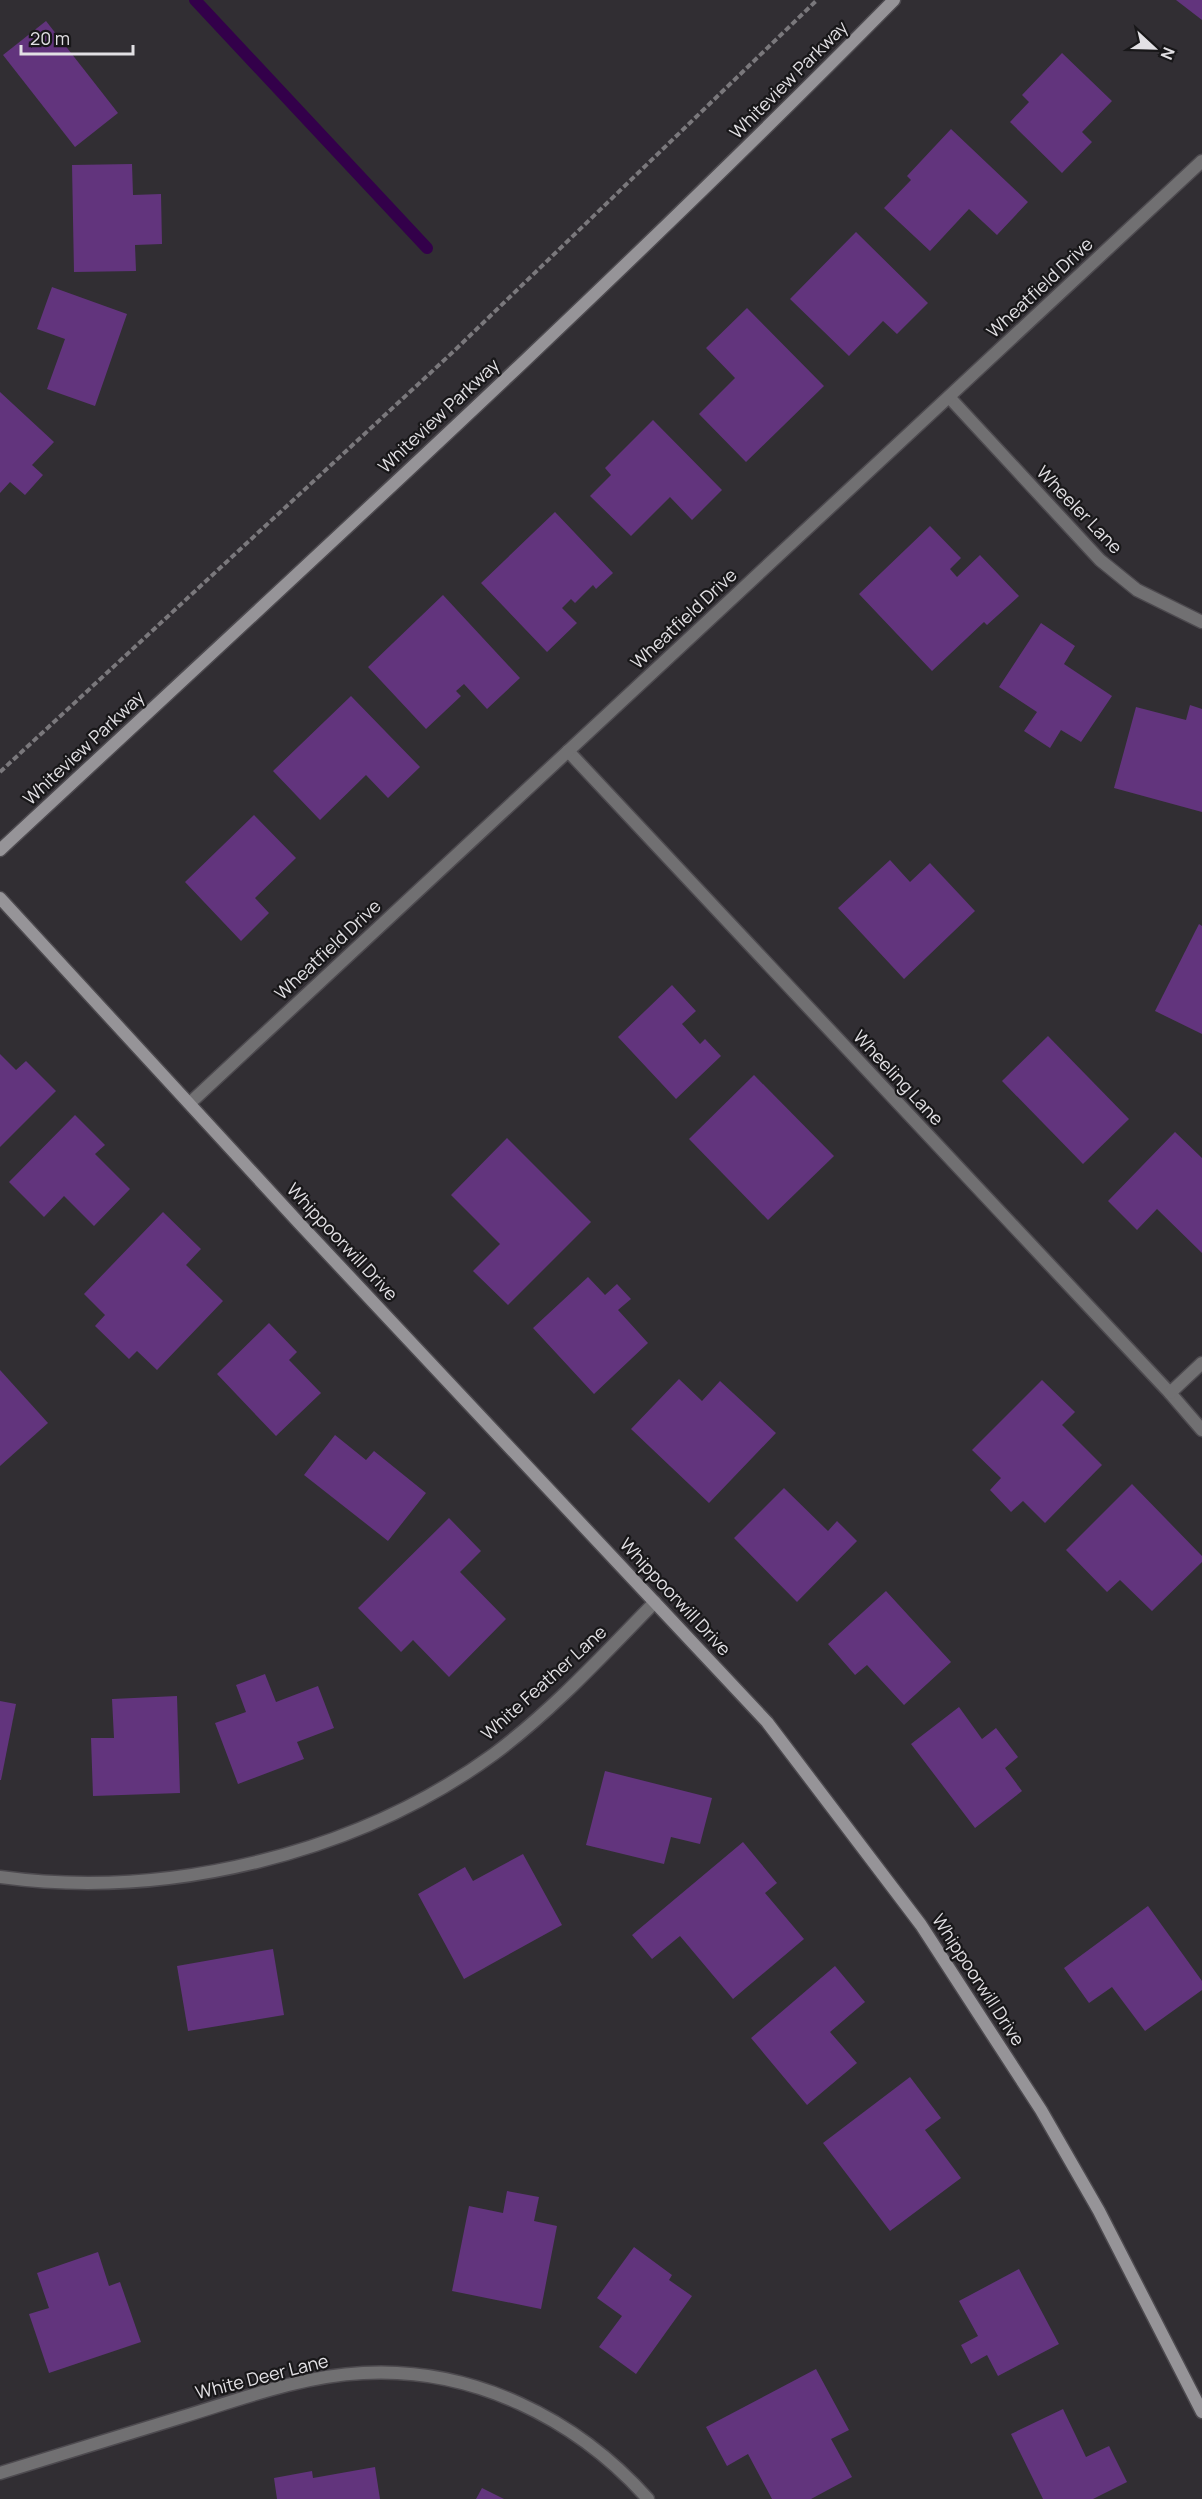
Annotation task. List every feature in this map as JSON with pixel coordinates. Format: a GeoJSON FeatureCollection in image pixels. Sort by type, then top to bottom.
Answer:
{"type":"FeatureCollection","features":[{"type":"Feature","properties":{"kind":"street","name":"Whiteview Parkway"},"geometry":{"type":"LineString","coordinates":[[0,850],[628,262],[749,146],[894,0]]}},
{"type":"Feature","properties":{"kind":"street","name":"Wheatfield Drive"},"geometry":{"type":"LineString","coordinates":[[190,1103],[1202,161]]}},
{"type":"Feature","properties":{"kind":"street","name":"Wheeler Lane"},"geometry":{"type":"LineString","coordinates":[[950,397],[1100,560],[1137,590],[1202,622]]}},
{"type":"Feature","properties":{"kind":"street","name":"Wheeling Lane"},"geometry":{"type":"LineString","coordinates":[[568,751],[1170,1393],[1202,1430]]}},
{"type":"Feature","properties":{"kind":"street","name":"Whippoorwill Drive"},"geometry":{"type":"LineString","coordinates":[[0,898],[307,1232],[767,1722],[921,1925],[1041,2110],[1099,2211],[1202,2412]]}},
{"type":"Feature","properties":{"kind":"street"},"geometry":{"type":"LineString","coordinates":[[1170,1393],[1202,1363]]}},
{"type":"Feature","properties":{"kind":"street","name":"White Feather Lane"},"geometry":{"type":"LineString","coordinates":[[0,1877],[62,1883],[104,1883],[183,1877],[261,1862],[368,1824],[433,1792],[494,1754],[565,1693],[656,1602]]}},
{"type":"Feature","properties":{"kind":"street","name":"White Deer Lane"},"geometry":{"type":"LineString","coordinates":[[0,2473],[268,2390],[362,2373],[411,2374],[453,2380],[492,2392],[537,2411],[570,2430],[603,2455],[648,2499]]}},
{"type":"Feature","properties":{"kind":"path"},"geometry":{"type":"LineString","coordinates":[[0,772],[454,351],[817,0]]}},
{"type":"Feature","properties":{"kind":"building"},"geometry":{"type":"Polygon","coordinates":[[[1176,0],[1202,0],[1202,20],[1176,0]]]}},
{"type":"Feature","properties":{"kind":"building"},"geometry":{"type":"Polygon","coordinates":[[[46,21],[118,113],[75,147],[3,55],[46,21]]]}},
{"type":"Feature","properties":{"kind":"building"},"geometry":{"type":"Polygon","coordinates":[[[1062,53],[1112,101],[1082,132],[1092,142],[1062,173],[1010,122],[1029,102],[1022,95],[1062,53]]]}},
{"type":"Feature","properties":{"kind":"building"},"geometry":{"type":"Polygon","coordinates":[[[951,129],[1028,202],[997,235],[969,209],[930,251],[884,208],[911,180],[907,176],[951,129]]]}},
{"type":"Feature","properties":{"kind":"building"},"geometry":{"type":"Polygon","coordinates":[[[132,164],[133,195],[161,194],[162,244],[135,245],[136,271],[74,272],[72,165],[132,164]]]}},
{"type":"Feature","properties":{"kind":"building"},"geometry":{"type":"Polygon","coordinates":[[[856,232],[928,303],[897,334],[883,321],[849,356],[790,299],[856,232]]]}},
{"type":"Feature","properties":{"kind":"building"},"geometry":{"type":"Polygon","coordinates":[[[52,287],[127,314],[95,406],[47,389],[65,339],[37,329],[52,287]]]}},
{"type":"Feature","properties":{"kind":"building"},"geometry":{"type":"Polygon","coordinates":[[[747,308],[824,386],[746,462],[699,414],[735,378],[706,348],[747,308]]]}},
{"type":"Feature","properties":{"kind":"building"},"geometry":{"type":"Polygon","coordinates":[[[0,392],[54,442],[32,465],[43,475],[25,495],[10,482],[0,493],[0,392]]]}},
{"type":"Feature","properties":{"kind":"building"},"geometry":{"type":"Polygon","coordinates":[[[653,420],[722,490],[692,520],[670,497],[631,536],[590,496],[611,475],[605,468],[653,420]]]}},
{"type":"Feature","properties":{"kind":"building"},"geometry":{"type":"Polygon","coordinates":[[[555,512],[613,573],[596,589],[593,585],[575,603],[571,599],[562,608],[577,623],[547,652],[481,583],[555,512]]]}},
{"type":"Feature","properties":{"kind":"building"},"geometry":{"type":"Polygon","coordinates":[[[930,526],[961,558],[950,569],[957,577],[980,555],[1019,596],[987,625],[984,622],[932,671],[859,594],[930,526]]]}},
{"type":"Feature","properties":{"kind":"building"},"geometry":{"type":"Polygon","coordinates":[[[443,595],[520,678],[487,709],[464,684],[456,691],[461,696],[426,729],[368,667],[443,595]]]}},
{"type":"Feature","properties":{"kind":"building"},"geometry":{"type":"Polygon","coordinates":[[[1041,623],[1075,646],[1064,664],[1112,696],[1081,742],[1061,730],[1050,748],[1024,731],[1037,712],[999,687],[1041,623]]]}},
{"type":"Feature","properties":{"kind":"building"},"geometry":{"type":"Polygon","coordinates":[[[351,696],[420,767],[388,798],[366,775],[320,820],[273,771],[351,696]]]}},
{"type":"Feature","properties":{"kind":"building"},"geometry":{"type":"Polygon","coordinates":[[[1190,705],[1202,709],[1202,812],[1114,788],[1136,707],[1186,720],[1190,705]]]}},
{"type":"Feature","properties":{"kind":"building"},"geometry":{"type":"Polygon","coordinates":[[[254,815],[296,858],[255,898],[269,913],[241,941],[185,882],[254,815]]]}},
{"type":"Feature","properties":{"kind":"building"},"geometry":{"type":"Polygon","coordinates":[[[890,860],[910,882],[930,863],[975,911],[904,979],[838,908],[890,860]]]}},
{"type":"Feature","properties":{"kind":"building"},"geometry":{"type":"Polygon","coordinates":[[[1199,924],[1202,926],[1202,1034],[1155,1011],[1199,924]]]}},
{"type":"Feature","properties":{"kind":"building"},"geometry":{"type":"Polygon","coordinates":[[[672,985],[696,1011],[682,1024],[700,1044],[705,1039],[721,1056],[676,1099],[618,1037],[672,985]]]}},
{"type":"Feature","properties":{"kind":"building"},"geometry":{"type":"Polygon","coordinates":[[[1048,1036],[1129,1119],[1083,1164],[1002,1081],[1048,1036]]]}},
{"type":"Feature","properties":{"kind":"building"},"geometry":{"type":"Polygon","coordinates":[[[0,1054],[16,1070],[26,1061],[56,1091],[0,1147],[0,1054]]]}},
{"type":"Feature","properties":{"kind":"building"},"geometry":{"type":"Polygon","coordinates":[[[754,1075],[834,1156],[768,1220],[689,1139],[754,1075]]]}},
{"type":"Feature","properties":{"kind":"building"},"geometry":{"type":"Polygon","coordinates":[[[75,1115],[105,1145],[95,1154],[130,1189],[94,1226],[64,1196],[44,1217],[9,1182],[75,1115]]]}},
{"type":"Feature","properties":{"kind":"building"},"geometry":{"type":"Polygon","coordinates":[[[1175,1132],[1202,1158],[1202,1253],[1157,1209],[1137,1230],[1108,1201],[1175,1132]]]}},
{"type":"Feature","properties":{"kind":"building"},"geometry":{"type":"Polygon","coordinates":[[[507,1138],[591,1222],[508,1305],[473,1271],[500,1244],[451,1195],[507,1138]]]}},
{"type":"Feature","properties":{"kind":"building"},"geometry":{"type":"Polygon","coordinates":[[[163,1212],[201,1249],[186,1265],[223,1301],[157,1370],[137,1351],[129,1359],[95,1326],[105,1315],[84,1294],[163,1212]]]}},
{"type":"Feature","properties":{"kind":"building"},"geometry":{"type":"Polygon","coordinates":[[[588,1277],[605,1295],[617,1284],[631,1299],[618,1310],[648,1343],[594,1394],[533,1328],[588,1277]]]}},
{"type":"Feature","properties":{"kind":"building"},"geometry":{"type":"Polygon","coordinates":[[[269,1323],[297,1352],[289,1360],[321,1393],[276,1436],[217,1374],[269,1323]]]}},
{"type":"Feature","properties":{"kind":"building"},"geometry":{"type":"Polygon","coordinates":[[[0,1370],[48,1423],[0,1466],[0,1370]]]}},
{"type":"Feature","properties":{"kind":"building"},"geometry":{"type":"Polygon","coordinates":[[[679,1379],[702,1401],[720,1381],[776,1433],[709,1503],[631,1429],[679,1379]]]}},
{"type":"Feature","properties":{"kind":"building"},"geometry":{"type":"Polygon","coordinates":[[[1042,1380],[1075,1412],[1062,1425],[1102,1465],[1045,1523],[1023,1501],[1011,1512],[990,1490],[1001,1478],[972,1450],[1042,1380]]]}},
{"type":"Feature","properties":{"kind":"building"},"geometry":{"type":"Polygon","coordinates":[[[335,1435],[366,1460],[374,1451],[426,1493],[388,1541],[304,1475],[335,1435]]]}},
{"type":"Feature","properties":{"kind":"building"},"geometry":{"type":"Polygon","coordinates":[[[1132,1484],[1202,1556],[1202,1562],[1152,1611],[1120,1580],[1107,1592],[1066,1550],[1132,1484]]]}},
{"type":"Feature","properties":{"kind":"building"},"geometry":{"type":"Polygon","coordinates":[[[784,1488],[828,1531],[837,1521],[857,1541],[797,1602],[734,1538],[784,1488]]]}},
{"type":"Feature","properties":{"kind":"building"},"geometry":{"type":"Polygon","coordinates":[[[449,1518],[481,1551],[460,1572],[506,1619],[449,1677],[413,1640],[401,1652],[358,1608],[449,1518]]]}},
{"type":"Feature","properties":{"kind":"building"},"geometry":{"type":"Polygon","coordinates":[[[886,1591],[951,1662],[904,1705],[867,1665],[855,1675],[828,1644],[886,1591]]]}},
{"type":"Feature","properties":{"kind":"building"},"geometry":{"type":"Polygon","coordinates":[[[265,1674],[276,1702],[318,1686],[334,1728],[297,1742],[304,1759],[238,1784],[215,1723],[246,1712],[236,1685],[265,1674]]]}},
{"type":"Feature","properties":{"kind":"building"},"geometry":{"type":"Polygon","coordinates":[[[177,1696],[180,1793],[93,1796],[91,1738],[114,1738],[112,1699],[177,1696]]]}},
{"type":"Feature","properties":{"kind":"building"},"geometry":{"type":"Polygon","coordinates":[[[0,1701],[16,1704],[1,1780],[0,1780],[0,1701]]]}},
{"type":"Feature","properties":{"kind":"building"},"geometry":{"type":"Polygon","coordinates":[[[959,1707],[982,1739],[996,1728],[1018,1757],[1005,1768],[1022,1791],[975,1828],[911,1744],[959,1707]]]}},
{"type":"Feature","properties":{"kind":"building"},"geometry":{"type":"Polygon","coordinates":[[[605,1771],[712,1798],[700,1844],[671,1837],[664,1864],[586,1845],[605,1771]]]}},
{"type":"Feature","properties":{"kind":"building"},"geometry":{"type":"Polygon","coordinates":[[[743,1842],[777,1883],[765,1893],[804,1939],[733,1999],[680,1936],[652,1959],[632,1935],[743,1842]]]}},
{"type":"Feature","properties":{"kind":"building"},"geometry":{"type":"Polygon","coordinates":[[[523,1854],[562,1925],[464,1979],[418,1894],[465,1867],[473,1881],[523,1854]]]}},
{"type":"Feature","properties":{"kind":"building"},"geometry":{"type":"Polygon","coordinates":[[[1148,1906],[1202,1981],[1202,1990],[1145,2031],[1112,1987],[1089,2003],[1064,1968],[1148,1906]]]}},
{"type":"Feature","properties":{"kind":"building"},"geometry":{"type":"Polygon","coordinates":[[[273,1949],[284,2015],[188,2031],[177,1966],[273,1949]]]}},
{"type":"Feature","properties":{"kind":"building"},"geometry":{"type":"Polygon","coordinates":[[[835,1966],[865,2002],[830,2032],[857,2063],[807,2105],[751,2038],[835,1966]]]}},
{"type":"Feature","properties":{"kind":"building"},"geometry":{"type":"Polygon","coordinates":[[[910,2077],[941,2118],[925,2130],[961,2178],[890,2231],[823,2143],[910,2077]]]}},
{"type":"Feature","properties":{"kind":"building"},"geometry":{"type":"Polygon","coordinates":[[[507,2191],[539,2197],[534,2221],[557,2226],[541,2309],[452,2291],[469,2206],[503,2213],[507,2191]]]}},
{"type":"Feature","properties":{"kind":"building"},"geometry":{"type":"Polygon","coordinates":[[[634,2247],[672,2275],[669,2280],[692,2296],[636,2374],[599,2347],[622,2316],[597,2298],[634,2247]]]}},
{"type":"Feature","properties":{"kind":"building"},"geometry":{"type":"Polygon","coordinates":[[[98,2252],[109,2286],[120,2282],[141,2342],[49,2373],[29,2314],[49,2308],[37,2273],[98,2252]]]}},
{"type":"Feature","properties":{"kind":"building"},"geometry":{"type":"Polygon","coordinates":[[[1019,2269],[1059,2344],[998,2376],[987,2355],[971,2364],[961,2345],[978,2336],[959,2301],[1019,2269]]]}},
{"type":"Feature","properties":{"kind":"building"},"geometry":{"type":"Polygon","coordinates":[[[816,2369],[849,2430],[831,2439],[852,2477],[811,2499],[772,2499],[748,2454],[727,2466],[706,2427],[816,2369]]]}},
{"type":"Feature","properties":{"kind":"building"},"geometry":{"type":"Polygon","coordinates":[[[1063,2409],[1086,2457],[1109,2446],[1127,2482],[1093,2499],[1043,2499],[1011,2434],[1063,2409]]]}},
{"type":"Feature","properties":{"kind":"building"},"geometry":{"type":"Polygon","coordinates":[[[375,2467],[380,2499],[277,2499],[274,2478],[312,2471],[313,2478],[375,2467]]]}},
{"type":"Feature","properties":{"kind":"building"},"geometry":{"type":"Polygon","coordinates":[[[482,2488],[504,2499],[476,2499],[482,2488]]]}},
{"type":"Feature","properties":{"kind":"waterway"},"geometry":{"type":"LineString","coordinates":[[195,0],[427,248]]}}]}
